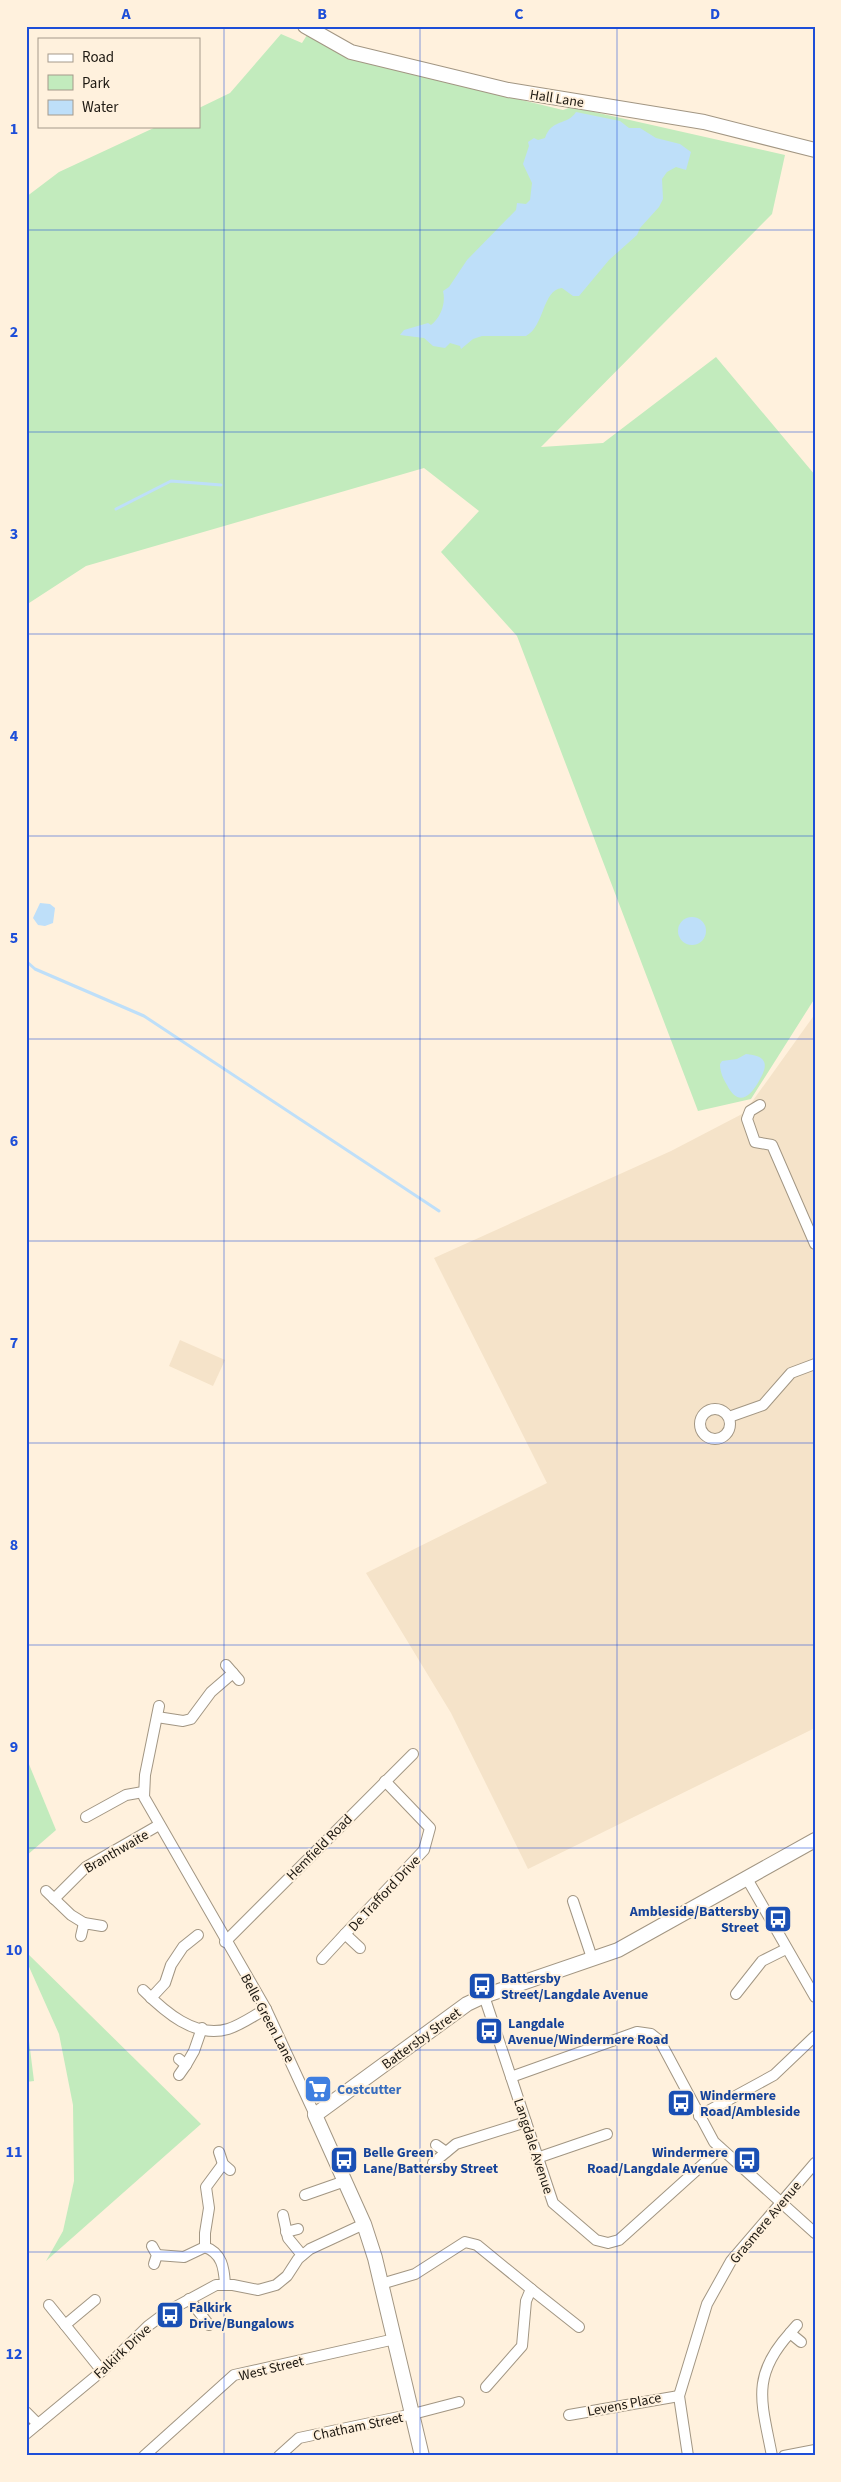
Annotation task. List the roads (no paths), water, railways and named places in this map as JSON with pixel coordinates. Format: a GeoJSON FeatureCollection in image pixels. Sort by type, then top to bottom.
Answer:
{"type":"FeatureCollection","features":[{"type":"Feature","properties":{"kind":"street","name":"Hall Lane"},"geometry":{"type":"LineString","coordinates":[[305,26],[351,52],[508,90],[704,122],[815,150]]}},
{"type":"Feature","properties":{"kind":"street"},"geometry":{"type":"LineString","coordinates":[[760,1105],[750,1111],[747,1119],[755,1142],[772,1145],[815,1244]]}},
{"type":"Feature","properties":{"kind":"street"},"geometry":{"type":"LineString","coordinates":[[729,1417],[763,1405],[791,1373],[815,1364]]}},
{"type":"Feature","properties":{"kind":"street"},"geometry":{"type":"LineString","coordinates":[[157,1717],[183,1721],[191,1719],[211,1692],[233,1673]]}},
{"type":"Feature","properties":{"kind":"street"},"geometry":{"type":"LineString","coordinates":[[86,1817],[126,1795],[143,1792],[159,1706]]}},
{"type":"Feature","properties":{"kind":"street","name":"Hemfield Road"},"geometry":{"type":"LineString","coordinates":[[226,1942],[413,1754]]}},
{"type":"Feature","properties":{"kind":"street","name":"De Trafford Drive"},"geometry":{"type":"LineString","coordinates":[[322,1959],[424,1850],[430,1828],[385,1781]]}},
{"type":"Feature","properties":{"kind":"street","name":"Belle Green Lane"},"geometry":{"type":"LineString","coordinates":[[143,1792],[159,1825],[266,2009],[364,2224],[395,2339],[422,2456]]}},
{"type":"Feature","properties":{"kind":"street","name":"Branthwaite"},"geometry":{"type":"LineString","coordinates":[[54,1899],[86,1867],[159,1825]]}},
{"type":"Feature","properties":{"kind":"street","name":"Battersby Street"},"geometry":{"type":"LineString","coordinates":[[315,2115],[467,2004],[484,1996],[618,1950],[815,1840]]}},
{"type":"Feature","properties":{"kind":"street"},"geometry":{"type":"LineString","coordinates":[[746,1877],[815,1997]]}},
{"type":"Feature","properties":{"kind":"street"},"geometry":{"type":"LineString","coordinates":[[46,1891],[71,1916],[84,1924],[102,1926]]}},
{"type":"Feature","properties":{"kind":"street"},"geometry":{"type":"LineString","coordinates":[[573,1901],[592,1958]]}},
{"type":"Feature","properties":{"kind":"street"},"geometry":{"type":"LineString","coordinates":[[81,1936],[84,1924]]}},
{"type":"Feature","properties":{"kind":"street","name":"De Trafford Drive"},"geometry":{"type":"LineString","coordinates":[[345,1934],[360,1948]]}},
{"type":"Feature","properties":{"kind":"street"},"geometry":{"type":"LineString","coordinates":[[198,1936],[183,1947],[171,1964],[165,1983],[147,1994],[170,2016],[202,2028],[228,2029],[266,2009]]}},
{"type":"Feature","properties":{"kind":"street"},"geometry":{"type":"LineString","coordinates":[[736,1994],[762,1961],[786,1949]]}},
{"type":"Feature","properties":{"kind":"street","name":"Langdale Avenue"},"geometry":{"type":"LineString","coordinates":[[484,1996],[550,2196],[557,2209],[596,2240],[608,2243],[619,2240],[720,2149]]}},
{"type":"Feature","properties":{"kind":"street"},"geometry":{"type":"LineString","coordinates":[[179,2076],[182,2062],[194,2051],[202,2028]]}},
{"type":"Feature","properties":{"kind":"street"},"geometry":{"type":"LineString","coordinates":[[511,2077],[637,2032],[647,2032],[660,2041],[707,2132],[720,2149],[815,2233]]}},
{"type":"Feature","properties":{"kind":"street"},"geometry":{"type":"LineString","coordinates":[[699,2116],[774,2074],[815,2036]]}},
{"type":"Feature","properties":{"kind":"street"},"geometry":{"type":"LineString","coordinates":[[433,2163],[456,2144],[526,2122]]}},
{"type":"Feature","properties":{"kind":"street"},"geometry":{"type":"LineString","coordinates":[[538,2158],[607,2134]]}},
{"type":"Feature","properties":{"kind":"street"},"geometry":{"type":"LineString","coordinates":[[436,2145],[446,2152]]}},
{"type":"Feature","properties":{"kind":"street"},"geometry":{"type":"LineString","coordinates":[[205,2247],[209,2208],[206,2188],[226,2167],[219,2152]]}},
{"type":"Feature","properties":{"kind":"street","name":"Grasmere Avenue"},"geometry":{"type":"LineString","coordinates":[[688,2456],[679,2396],[707,2304],[731,2261],[815,2163]]}},
{"type":"Feature","properties":{"kind":"street"},"geometry":{"type":"LineString","coordinates":[[305,2196],[345,2181]]}},
{"type":"Feature","properties":{"kind":"street"},"geometry":{"type":"LineString","coordinates":[[283,2215],[286,2232],[293,2247],[302,2255]]}},
{"type":"Feature","properties":{"kind":"street","name":"Falkirk Drive"},"geometry":{"type":"LineString","coordinates":[[26,2434],[102,2371],[153,2321],[189,2298],[207,2289],[225,2284],[252,2289],[270,2287],[287,2276],[302,2255],[316,2246],[364,2224]]}},
{"type":"Feature","properties":{"kind":"street"},"geometry":{"type":"LineString","coordinates":[[286,2232],[298,2229]]}},
{"type":"Feature","properties":{"kind":"street"},"geometry":{"type":"LineString","coordinates":[[381,2284],[415,2274],[465,2242],[477,2245],[579,2327]]}},
{"type":"Feature","properties":{"kind":"street"},"geometry":{"type":"LineString","coordinates":[[154,2255],[184,2257],[205,2247]]}},
{"type":"Feature","properties":{"kind":"street"},"geometry":{"type":"LineString","coordinates":[[205,2247],[219,2256],[223,2266],[225,2284]]}},
{"type":"Feature","properties":{"kind":"street"},"geometry":{"type":"LineString","coordinates":[[486,2387],[522,2346],[526,2301],[531,2289]]}},
{"type":"Feature","properties":{"kind":"street"},"geometry":{"type":"LineString","coordinates":[[189,2298],[209,2325]]}},
{"type":"Feature","properties":{"kind":"street"},"geometry":{"type":"LineString","coordinates":[[65,2325],[95,2300]]}},
{"type":"Feature","properties":{"kind":"street"},"geometry":{"type":"LineString","coordinates":[[49,2305],[102,2371]]}},
{"type":"Feature","properties":{"kind":"street"},"geometry":{"type":"LineString","coordinates":[[47,2321],[56,2314]]}},
{"type":"Feature","properties":{"kind":"street"},"geometry":{"type":"LineString","coordinates":[[772,2456],[762,2402],[762,2387],[770,2360],[794,2329],[801,2342]]}},
{"type":"Feature","properties":{"kind":"street","name":"West Street"},"geometry":{"type":"LineString","coordinates":[[144,2456],[234,2375],[395,2339]]}},
{"type":"Feature","properties":{"kind":"street","name":"Levens Place"},"geometry":{"type":"LineString","coordinates":[[569,2415],[679,2396]]}},
{"type":"Feature","properties":{"kind":"street","name":"Chatham Street"},"geometry":{"type":"LineString","coordinates":[[279,2456],[299,2438],[413,2414],[459,2402]]}},
{"type":"Feature","properties":{"kind":"street"},"geometry":{"type":"LineString","coordinates":[[26,2412],[38,2424]]}},
{"type":"Feature","properties":{"kind":"street"},"geometry":{"type":"LineString","coordinates":[[784,2456],[814,2451]]}},
{"type":"Feature","properties":{"kind":"water"},"geometry":{"type":"Polygon","coordinates":[[[576,112],[620,121],[629,128],[640,128],[656,138],[680,144],[691,152],[686,170],[676,167],[667,172],[662,179],[663,199],[659,207],[640,228],[637,235],[609,260],[579,296],[573,296],[562,288],[555,290],[547,301],[537,325],[526,336],[482,336],[473,339],[461,349],[460,346],[450,343],[445,348],[433,346],[424,338],[400,335],[404,330],[428,323],[431,325],[435,322],[443,305],[443,291],[449,287],[467,260],[516,210],[517,203],[526,204],[530,200],[532,183],[523,164],[529,146],[528,142],[534,138],[538,140],[545,138],[552,127],[568,119],[576,112]]]}},
{"type":"Feature","properties":{"kind":"water"},"geometry":{"type":"Polygon","coordinates":[[[40,903],[50,904],[55,908],[53,923],[45,926],[38,925],[33,918],[40,903]]]}},
{"type":"Feature","properties":{"kind":"water"},"geometry":{"type":"Polygon","coordinates":[[[692,917],[702,921],[706,931],[702,941],[692,945],[682,941],[678,931],[682,921],[692,917]]]}},
{"type":"Feature","properties":{"kind":"water"},"geometry":{"type":"Polygon","coordinates":[[[746,1054],[762,1059],[765,1066],[752,1091],[740,1098],[731,1092],[722,1075],[720,1064],[722,1061],[737,1059],[746,1054]]]}},
{"type":"Feature","properties":{"kind":"waterway"},"geometry":{"type":"LineString","coordinates":[[116,509],[171,481],[221,485]]}},
{"type":"Feature","properties":{"kind":"waterway"},"geometry":{"type":"LineString","coordinates":[[26,961],[35,969],[144,1016],[439,1211]]}},
{"type":"Feature","properties":{"kind":"place","name":"Ambleside/Battersby Street"},"geometry":{"type":"Point","coordinates":[778,1919]}},
{"type":"Feature","properties":{"kind":"place","name":"Battersby Street/Langdale Avenue"},"geometry":{"type":"Point","coordinates":[482,1986]}},
{"type":"Feature","properties":{"kind":"place","name":"Langdale Avenue/Windermere Road"},"geometry":{"type":"Point","coordinates":[489,2031]}},
{"type":"Feature","properties":{"kind":"place","name":"Costcutter"},"geometry":{"type":"Point","coordinates":[318,2089]}},
{"type":"Feature","properties":{"kind":"place","name":"Windermere Road/Ambleside"},"geometry":{"type":"Point","coordinates":[681,2103]}},
{"type":"Feature","properties":{"kind":"place","name":"Belle Green Lane/Battersby Street"},"geometry":{"type":"Point","coordinates":[344,2160]}},
{"type":"Feature","properties":{"kind":"place","name":"Windermere Road/Langdale Avenue"},"geometry":{"type":"Point","coordinates":[747,2160]}},
{"type":"Feature","properties":{"kind":"place","name":"Falkirk Drive/Bungalows"},"geometry":{"type":"Point","coordinates":[170,2315]}}]}
